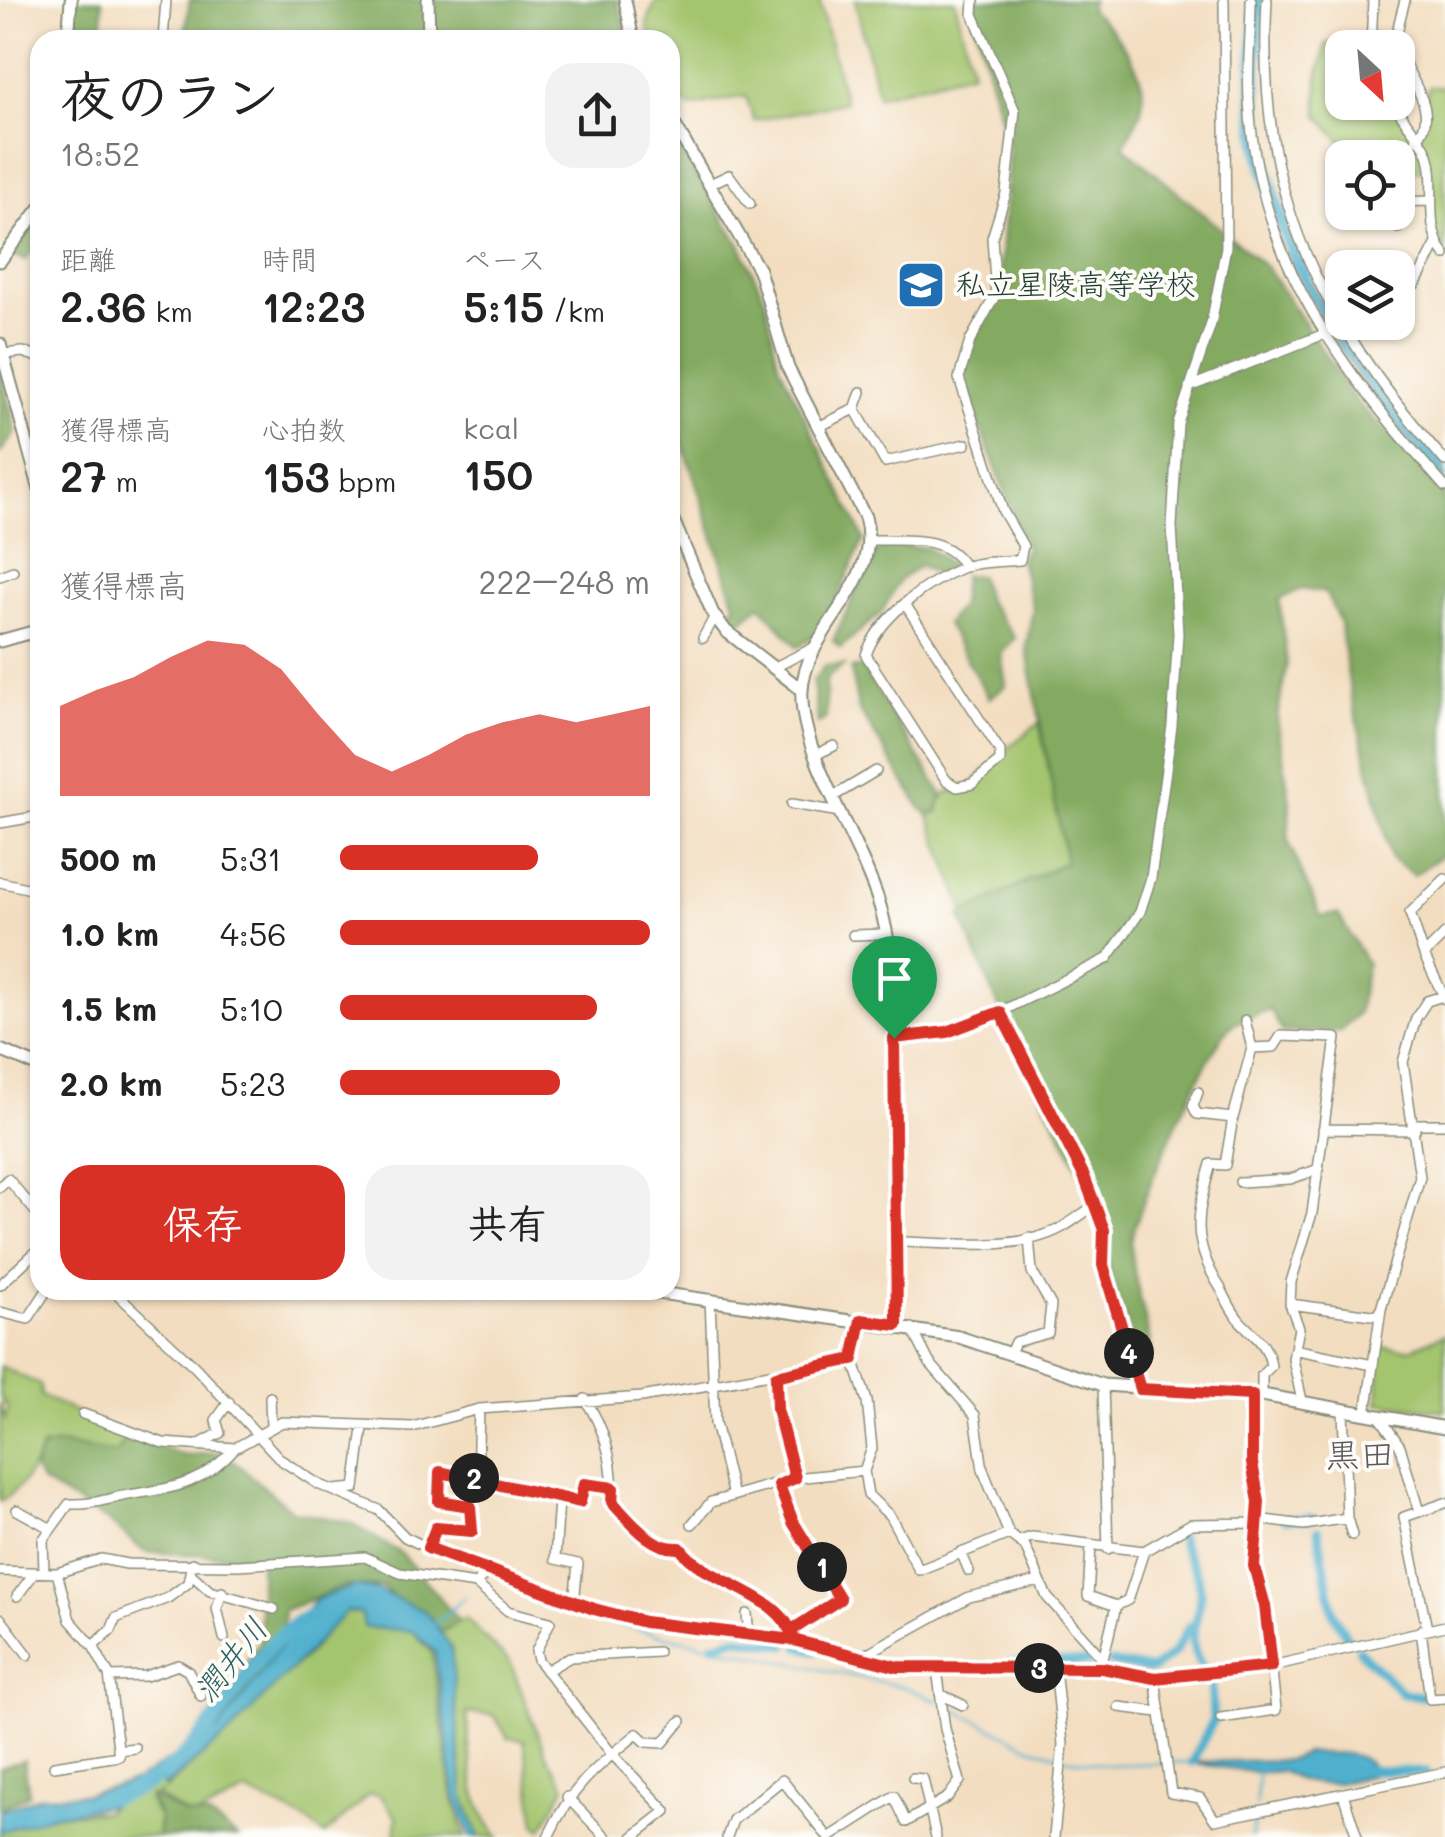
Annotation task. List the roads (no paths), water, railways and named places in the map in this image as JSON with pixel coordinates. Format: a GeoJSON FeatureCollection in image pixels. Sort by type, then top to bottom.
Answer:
{"type":"FeatureCollection","features":[{"type":"Feature","properties":{"kind":"street"},"geometry":{"type":"LineString","coordinates":[[69,30],[71,0]]}},
{"type":"Feature","properties":{"kind":"street"},"geometry":{"type":"LineString","coordinates":[[164,30],[166,0]]}},
{"type":"Feature","properties":{"kind":"street"},"geometry":{"type":"LineString","coordinates":[[428,0],[429,30]]}},
{"type":"Feature","properties":{"kind":"street"},"geometry":{"type":"LineString","coordinates":[[625,0],[630,30]]}},
{"type":"Feature","properties":{"kind":"street"},"geometry":{"type":"LineString","coordinates":[[906,604],[1000,751],[1000,762],[972,784],[958,787],[946,780],[868,662],[871,640],[888,615],[965,567],[1020,560],[1023,546],[1003,511],[959,378],[970,341],[996,294],[992,238],[1006,194],[1015,111],[973,14],[974,0]]}},
{"type":"Feature","properties":{"kind":"street"},"geometry":{"type":"LineString","coordinates":[[894,1038],[947,1032],[1000,1012],[1106,959],[1140,912],[1151,878],[1172,726],[1178,634],[1172,526],[1178,424],[1211,324],[1226,247],[1224,0]]}},
{"type":"Feature","properties":{"kind":"street"},"geometry":{"type":"LineString","coordinates":[[1251,0],[1249,99],[1261,178],[1286,269],[1324,338],[1445,487]]}},
{"type":"Feature","properties":{"kind":"street"},"geometry":{"type":"LineString","coordinates":[[1267,0],[1266,101],[1278,171],[1306,256],[1325,292]]}},
{"type":"Feature","properties":{"kind":"street"},"geometry":{"type":"LineString","coordinates":[[1372,30],[1373,0]]}},
{"type":"Feature","properties":{"kind":"street"},"geometry":{"type":"LineString","coordinates":[[1405,0],[1397,42],[1422,96],[1425,124],[1416,140]]}},
{"type":"Feature","properties":{"kind":"street"},"geometry":{"type":"LineString","coordinates":[[1404,120],[1427,160],[1429,201],[1437,243],[1445,256]]}},
{"type":"Feature","properties":{"kind":"street"},"geometry":{"type":"LineString","coordinates":[[680,134],[764,282],[788,368],[864,517],[870,540],[866,560],[819,645],[802,690],[804,718],[876,895],[892,967],[897,1325]]}},
{"type":"Feature","properties":{"kind":"street"},"geometry":{"type":"LineString","coordinates":[[710,184],[729,174],[750,204]]}},
{"type":"Feature","properties":{"kind":"street"},"geometry":{"type":"LineString","coordinates":[[1415,201],[1429,201]]}},
{"type":"Feature","properties":{"kind":"street"},"geometry":{"type":"LineString","coordinates":[[0,261],[30,221]]}},
{"type":"Feature","properties":{"kind":"street"},"geometry":{"type":"LineString","coordinates":[[1415,284],[1437,243]]}},
{"type":"Feature","properties":{"kind":"street"},"geometry":{"type":"LineString","coordinates":[[1189,387],[1324,338]]}},
{"type":"Feature","properties":{"kind":"street"},"geometry":{"type":"LineString","coordinates":[[1351,340],[1377,381],[1445,461]]}},
{"type":"Feature","properties":{"kind":"street"},"geometry":{"type":"LineString","coordinates":[[30,354],[2,349],[30,453]]}},
{"type":"Feature","properties":{"kind":"street"},"geometry":{"type":"LineString","coordinates":[[818,427],[855,409],[861,392]]}},
{"type":"Feature","properties":{"kind":"street"},"geometry":{"type":"LineString","coordinates":[[855,409],[885,462],[966,444]]}},
{"type":"Feature","properties":{"kind":"street"},"geometry":{"type":"LineString","coordinates":[[680,536],[715,616],[726,631],[802,690]]}},
{"type":"Feature","properties":{"kind":"street"},"geometry":{"type":"LineString","coordinates":[[870,540],[939,543],[957,553],[965,567]]}},
{"type":"Feature","properties":{"kind":"street"},"geometry":{"type":"LineString","coordinates":[[0,576],[13,571]]}},
{"type":"Feature","properties":{"kind":"street"},"geometry":{"type":"LineString","coordinates":[[703,638],[715,616]]}},
{"type":"Feature","properties":{"kind":"street"},"geometry":{"type":"LineString","coordinates":[[0,641],[30,633]]}},
{"type":"Feature","properties":{"kind":"street"},"geometry":{"type":"LineString","coordinates":[[775,667],[819,645]]}},
{"type":"Feature","properties":{"kind":"street"},"geometry":{"type":"LineString","coordinates":[[817,754],[834,746]]}},
{"type":"Feature","properties":{"kind":"street"},"geometry":{"type":"LineString","coordinates":[[834,796],[876,771]]}},
{"type":"Feature","properties":{"kind":"street"},"geometry":{"type":"LineString","coordinates":[[792,804],[840,812]]}},
{"type":"Feature","properties":{"kind":"street"},"geometry":{"type":"LineString","coordinates":[[0,823],[30,818]]}},
{"type":"Feature","properties":{"kind":"street"},"geometry":{"type":"LineString","coordinates":[[1419,1512],[1400,1446],[1373,1415],[1373,1364],[1380,1316],[1420,1177],[1404,1062],[1416,1018],[1426,1001],[1444,997],[1410,913],[1445,879]]}},
{"type":"Feature","properties":{"kind":"street"},"geometry":{"type":"LineString","coordinates":[[0,882],[30,888]]}},
{"type":"Feature","properties":{"kind":"street"},"geometry":{"type":"LineString","coordinates":[[853,935],[886,934]]}},
{"type":"Feature","properties":{"kind":"street"},"geometry":{"type":"LineString","coordinates":[[1424,955],[1445,934]]}},
{"type":"Feature","properties":{"kind":"street"},"geometry":{"type":"LineString","coordinates":[[1000,1012],[1084,1176],[1104,1230],[1103,1265],[1140,1389]]}},
{"type":"Feature","properties":{"kind":"street"},"geometry":{"type":"LineString","coordinates":[[1221,1718],[1276,1710],[1265,1606],[1254,1566],[1259,1502],[1252,1463],[1257,1395],[1262,1375],[1271,1366],[1269,1354],[1239,1321],[1209,1273],[1198,1228],[1211,1164],[1225,1165],[1232,1118],[1252,1048],[1245,1020]]}},
{"type":"Feature","properties":{"kind":"street"},"geometry":{"type":"LineString","coordinates":[[1252,1048],[1274,1047],[1281,1036],[1336,1038],[1319,1169],[1290,1282],[1290,1304],[1299,1328],[1298,1350],[1293,1360],[1302,1400]]}},
{"type":"Feature","properties":{"kind":"street"},"geometry":{"type":"LineString","coordinates":[[0,1050],[30,1063]]}},
{"type":"Feature","properties":{"kind":"street"},"geometry":{"type":"LineString","coordinates":[[1198,1092],[1193,1106],[1197,1114],[1232,1118]]}},
{"type":"Feature","properties":{"kind":"street"},"geometry":{"type":"LineString","coordinates":[[1324,1129],[1445,1124]]}},
{"type":"Feature","properties":{"kind":"street"},"geometry":{"type":"LineString","coordinates":[[1240,1182],[1290,1179],[1319,1169]]}},
{"type":"Feature","properties":{"kind":"street"},"geometry":{"type":"LineString","coordinates":[[0,1187],[8,1179],[30,1205]]}},
{"type":"Feature","properties":{"kind":"street"},"geometry":{"type":"LineString","coordinates":[[897,1242],[970,1244],[1029,1238],[1058,1230],[1094,1206]]}},
{"type":"Feature","properties":{"kind":"street"},"geometry":{"type":"LineString","coordinates":[[1010,1352],[1015,1342],[1048,1333],[1051,1306],[1032,1272],[1029,1238]]}},
{"type":"Feature","properties":{"kind":"street"},"geometry":{"type":"LineString","coordinates":[[0,1285],[30,1257]]}},
{"type":"Feature","properties":{"kind":"street"},"geometry":{"type":"LineString","coordinates":[[680,1295],[912,1328],[1010,1352],[1104,1386],[1302,1400],[1445,1428]]}},
{"type":"Feature","properties":{"kind":"street"},"geometry":{"type":"LineString","coordinates":[[710,1299],[715,1423],[733,1496]]}},
{"type":"Feature","properties":{"kind":"street"},"geometry":{"type":"LineString","coordinates":[[0,1312],[28,1318],[40,1300]]}},
{"type":"Feature","properties":{"kind":"street"},"geometry":{"type":"LineString","coordinates":[[123,1300],[229,1402],[281,1460],[332,1491],[379,1510],[405,1537],[486,1573],[644,1622],[749,1635],[792,1635],[856,1660],[937,1669],[1056,1668],[1102,1663],[1155,1678],[1272,1666],[1445,1626]]}},
{"type":"Feature","properties":{"kind":"street"},"geometry":{"type":"LineString","coordinates":[[1290,1304],[1380,1316]]}},
{"type":"Feature","properties":{"kind":"street"},"geometry":{"type":"LineString","coordinates":[[861,1320],[853,1359],[867,1401],[872,1448],[864,1471],[868,1495],[890,1516],[920,1570],[1009,1534]]}},
{"type":"Feature","properties":{"kind":"street"},"geometry":{"type":"LineString","coordinates":[[912,1328],[930,1362],[976,1415],[983,1470],[1009,1534],[1018,1541],[1047,1597],[1102,1663]]}},
{"type":"Feature","properties":{"kind":"street"},"geometry":{"type":"LineString","coordinates":[[1298,1350],[1373,1364]]}},
{"type":"Feature","properties":{"kind":"street"},"geometry":{"type":"LineString","coordinates":[[18,1596],[39,1572],[42,1540],[48,1528],[69,1504],[91,1506],[117,1497],[172,1490],[210,1474],[236,1448],[258,1434],[293,1420],[363,1428],[412,1427],[479,1409],[712,1386],[853,1359]]}},
{"type":"Feature","properties":{"kind":"street"},"geometry":{"type":"LineString","coordinates":[[776,1376],[777,1409],[795,1478]]}},
{"type":"Feature","properties":{"kind":"street"},"geometry":{"type":"LineString","coordinates":[[1104,1386],[1108,1549]]}},
{"type":"Feature","properties":{"kind":"street"},"geometry":{"type":"LineString","coordinates":[[270,1397],[271,1427]]}},
{"type":"Feature","properties":{"kind":"street"},"geometry":{"type":"LineString","coordinates":[[585,1399],[605,1439],[612,1502],[647,1537],[668,1549],[680,1548],[698,1568],[769,1603],[792,1635]]}},
{"type":"Feature","properties":{"kind":"street"},"geometry":{"type":"LineString","coordinates":[[192,1448],[216,1438],[220,1433],[216,1420],[229,1402]]}},
{"type":"Feature","properties":{"kind":"street"},"geometry":{"type":"LineString","coordinates":[[477,1478],[479,1409]]}},
{"type":"Feature","properties":{"kind":"street"},"geometry":{"type":"LineString","coordinates":[[1343,1410],[1347,1518],[1352,1534]]}},
{"type":"Feature","properties":{"kind":"street"},"geometry":{"type":"LineString","coordinates":[[83,1414],[162,1443],[236,1448]]}},
{"type":"Feature","properties":{"kind":"street"},"geometry":{"type":"LineString","coordinates":[[332,1491],[355,1488],[363,1428]]}},
{"type":"Feature","properties":{"kind":"street"},"geometry":{"type":"LineString","coordinates":[[692,1524],[712,1502],[795,1478],[864,1471]]}},
{"type":"Feature","properties":{"kind":"street"},"geometry":{"type":"LineString","coordinates":[[428,1548],[436,1528],[472,1531],[470,1506],[439,1501],[440,1472],[580,1502],[584,1484],[613,1488]]}},
{"type":"Feature","properties":{"kind":"street"},"geometry":{"type":"LineString","coordinates":[[779,1485],[793,1522],[840,1599],[792,1635]]}},
{"type":"Feature","properties":{"kind":"street"},"geometry":{"type":"LineString","coordinates":[[559,1500],[555,1560],[578,1564],[574,1602]]}},
{"type":"Feature","properties":{"kind":"street"},"geometry":{"type":"LineString","coordinates":[[1445,1503],[1404,1516],[1424,1630],[1430,1700],[1445,1698]]}},
{"type":"Feature","properties":{"kind":"street"},"geometry":{"type":"LineString","coordinates":[[17,1510],[48,1528]]}},
{"type":"Feature","properties":{"kind":"street"},"geometry":{"type":"LineString","coordinates":[[1018,1541],[1032,1537],[1144,1551],[1191,1524],[1304,1524],[1347,1518]]}},
{"type":"Feature","properties":{"kind":"street"},"geometry":{"type":"LineString","coordinates":[[1090,1546],[1088,1596],[1116,1606],[1128,1600],[1144,1551]]}},
{"type":"Feature","properties":{"kind":"street"},"geometry":{"type":"LineString","coordinates":[[961,1552],[969,1571]]}},
{"type":"Feature","properties":{"kind":"street"},"geometry":{"type":"LineString","coordinates":[[0,1571],[57,1573],[100,1559],[192,1569],[365,1557],[400,1572],[476,1584],[508,1612],[550,1622],[536,1651],[546,1671],[612,1754],[666,1811],[633,1837]]}},
{"type":"Feature","properties":{"kind":"street"},"geometry":{"type":"LineString","coordinates":[[192,1569],[210,1591],[274,1609]]}},
{"type":"Feature","properties":{"kind":"street"},"geometry":{"type":"LineString","coordinates":[[92,1646],[111,1630],[116,1618],[168,1598],[192,1569]]}},
{"type":"Feature","properties":{"kind":"street"},"geometry":{"type":"LineString","coordinates":[[54,1766],[119,1756],[109,1676],[92,1646],[70,1620],[57,1573]]}},
{"type":"Feature","properties":{"kind":"street"},"geometry":{"type":"LineString","coordinates":[[476,1584],[486,1573]]}},
{"type":"Feature","properties":{"kind":"street"},"geometry":{"type":"LineString","coordinates":[[856,1660],[969,1597],[1040,1582]]}},
{"type":"Feature","properties":{"kind":"street"},"geometry":{"type":"LineString","coordinates":[[222,1592],[217,1608],[224,1638]]}},
{"type":"Feature","properties":{"kind":"street"},"geometry":{"type":"LineString","coordinates":[[1102,1663],[1116,1606]]}},
{"type":"Feature","properties":{"kind":"street"},"geometry":{"type":"LineString","coordinates":[[747,1614],[749,1635]]}},
{"type":"Feature","properties":{"kind":"street"},"geometry":{"type":"LineString","coordinates":[[0,1618],[28,1655]]}},
{"type":"Feature","properties":{"kind":"street"},"geometry":{"type":"LineString","coordinates":[[546,1671],[570,1657],[658,1652]]}},
{"type":"Feature","properties":{"kind":"street"},"geometry":{"type":"LineString","coordinates":[[109,1676],[146,1676],[178,1665],[188,1671],[201,1696]]}},
{"type":"Feature","properties":{"kind":"street"},"geometry":{"type":"LineString","coordinates":[[1054,1837],[1063,1744],[1056,1668]]}},
{"type":"Feature","properties":{"kind":"street"},"geometry":{"type":"LineString","coordinates":[[727,1837],[733,1820],[782,1780],[829,1837],[894,1796],[906,1822],[948,1798],[960,1781],[942,1709],[937,1669]]}},
{"type":"Feature","properties":{"kind":"street"},"geometry":{"type":"LineString","coordinates":[[1155,1678],[1170,1793],[1178,1798],[1200,1798],[1215,1820],[1445,1772]]}},
{"type":"Feature","properties":{"kind":"street"},"geometry":{"type":"LineString","coordinates":[[940,1696],[963,1705]]}},
{"type":"Feature","properties":{"kind":"street"},"geometry":{"type":"LineString","coordinates":[[1119,1707],[1158,1712]]}},
{"type":"Feature","properties":{"kind":"street"},"geometry":{"type":"LineString","coordinates":[[548,1837],[567,1797],[612,1754],[637,1734],[646,1742],[664,1742],[682,1721]]}},
{"type":"Feature","properties":{"kind":"street"},"geometry":{"type":"LineString","coordinates":[[118,1750],[135,1748]]}},
{"type":"Feature","properties":{"kind":"street"},"geometry":{"type":"LineString","coordinates":[[913,1778],[923,1779],[936,1837]]}},
{"type":"Feature","properties":{"kind":"street"},"geometry":{"type":"LineString","coordinates":[[1344,1796],[1357,1837]]}},
{"type":"Feature","properties":{"kind":"street"},"geometry":{"type":"LineString","coordinates":[[567,1797],[606,1837]]}},
{"type":"Feature","properties":{"kind":"water"},"geometry":{"type":"Polygon","coordinates":[[[1287,255],[1300,258],[1325,306],[1325,324],[1287,255]]]}},
{"type":"Feature","properties":{"kind":"water"},"geometry":{"type":"Polygon","coordinates":[[[1335,340],[1344,340],[1381,392],[1445,462],[1445,482],[1398,427],[1335,340]]]}},
{"type":"Feature","properties":{"kind":"water"},"geometry":{"type":"Polygon","coordinates":[[[355,1586],[378,1590],[426,1612],[451,1647],[463,1795],[479,1837],[471,1837],[455,1796],[435,1652],[412,1631],[364,1627],[362,1614],[347,1611],[228,1735],[164,1787],[161,1777],[180,1758],[107,1806],[53,1815],[0,1832],[0,1811],[41,1796],[87,1794],[135,1781],[219,1729],[315,1600],[355,1586]]]}},
{"type":"Feature","properties":{"kind":"water"},"geometry":{"type":"Polygon","coordinates":[[[1306,1753],[1355,1756],[1364,1759],[1375,1773],[1352,1780],[1316,1783],[1282,1771],[1258,1773],[1189,1762],[1289,1760],[1306,1753]]]}},
{"type":"Feature","properties":{"kind":"waterway"},"geometry":{"type":"LineString","coordinates":[[1257,0],[1256,110],[1263,159],[1285,231],[1304,276]]}},
{"type":"Feature","properties":{"kind":"waterway"},"geometry":{"type":"LineString","coordinates":[[1285,1519],[1312,1518]]}},
{"type":"Feature","properties":{"kind":"waterway"},"geometry":{"type":"LineString","coordinates":[[1318,1530],[1333,1613],[1348,1639]]}},
{"type":"Feature","properties":{"kind":"waterway"},"geometry":{"type":"LineString","coordinates":[[1180,1537],[1200,1588],[1193,1637],[1202,1666]]}},
{"type":"Feature","properties":{"kind":"waterway"},"geometry":{"type":"LineString","coordinates":[[434,1625],[466,1596]]}},
{"type":"Feature","properties":{"kind":"waterway"},"geometry":{"type":"LineString","coordinates":[[573,1610],[655,1634],[904,1687],[939,1701]]}},
{"type":"Feature","properties":{"kind":"waterway","name":"潤井川"},"geometry":{"type":"LineString","coordinates":[[111,1798],[149,1783],[179,1761],[268,1648],[292,1627],[319,1612]]}},
{"type":"Feature","properties":{"kind":"waterway"},"geometry":{"type":"LineString","coordinates":[[1111,1663],[1151,1670],[1174,1653],[1189,1626]]}},
{"type":"Feature","properties":{"kind":"waterway"},"geometry":{"type":"LineString","coordinates":[[712,1645],[735,1638],[786,1645]]}},
{"type":"Feature","properties":{"kind":"waterway"},"geometry":{"type":"LineString","coordinates":[[799,1646],[816,1651]]}},
{"type":"Feature","properties":{"kind":"waterway"},"geometry":{"type":"LineString","coordinates":[[1359,1650],[1403,1694],[1422,1696]]}},
{"type":"Feature","properties":{"kind":"waterway"},"geometry":{"type":"LineString","coordinates":[[1012,1663],[1095,1662]]}},
{"type":"Feature","properties":{"kind":"waterway"},"geometry":{"type":"LineString","coordinates":[[1192,1762],[1213,1721],[1211,1676]]}},
{"type":"Feature","properties":{"kind":"waterway"},"geometry":{"type":"LineString","coordinates":[[946,1705],[1030,1747],[1057,1755]]}},
{"type":"Feature","properties":{"kind":"waterway"},"geometry":{"type":"LineString","coordinates":[[1065,1758],[1110,1765],[1191,1762]]}},
{"type":"Feature","properties":{"kind":"waterway"},"geometry":{"type":"LineString","coordinates":[[1256,1806],[1258,1769]]}},
{"type":"Feature","properties":{"kind":"waterway"},"geometry":{"type":"LineString","coordinates":[[1365,1770],[1427,1772]]}},
{"type":"Feature","properties":{"kind":"waterway"},"geometry":{"type":"LineString","coordinates":[[1251,1837],[1256,1814]]}},
{"type":"Feature","properties":{"kind":"place","name":"私立星陵高等学校"},"geometry":{"type":"Point","coordinates":[921,285]}},
{"type":"Feature","properties":{"kind":"district","name":"黒田"},"geometry":{"type":"Point","coordinates":[1360,1455]}}]}
